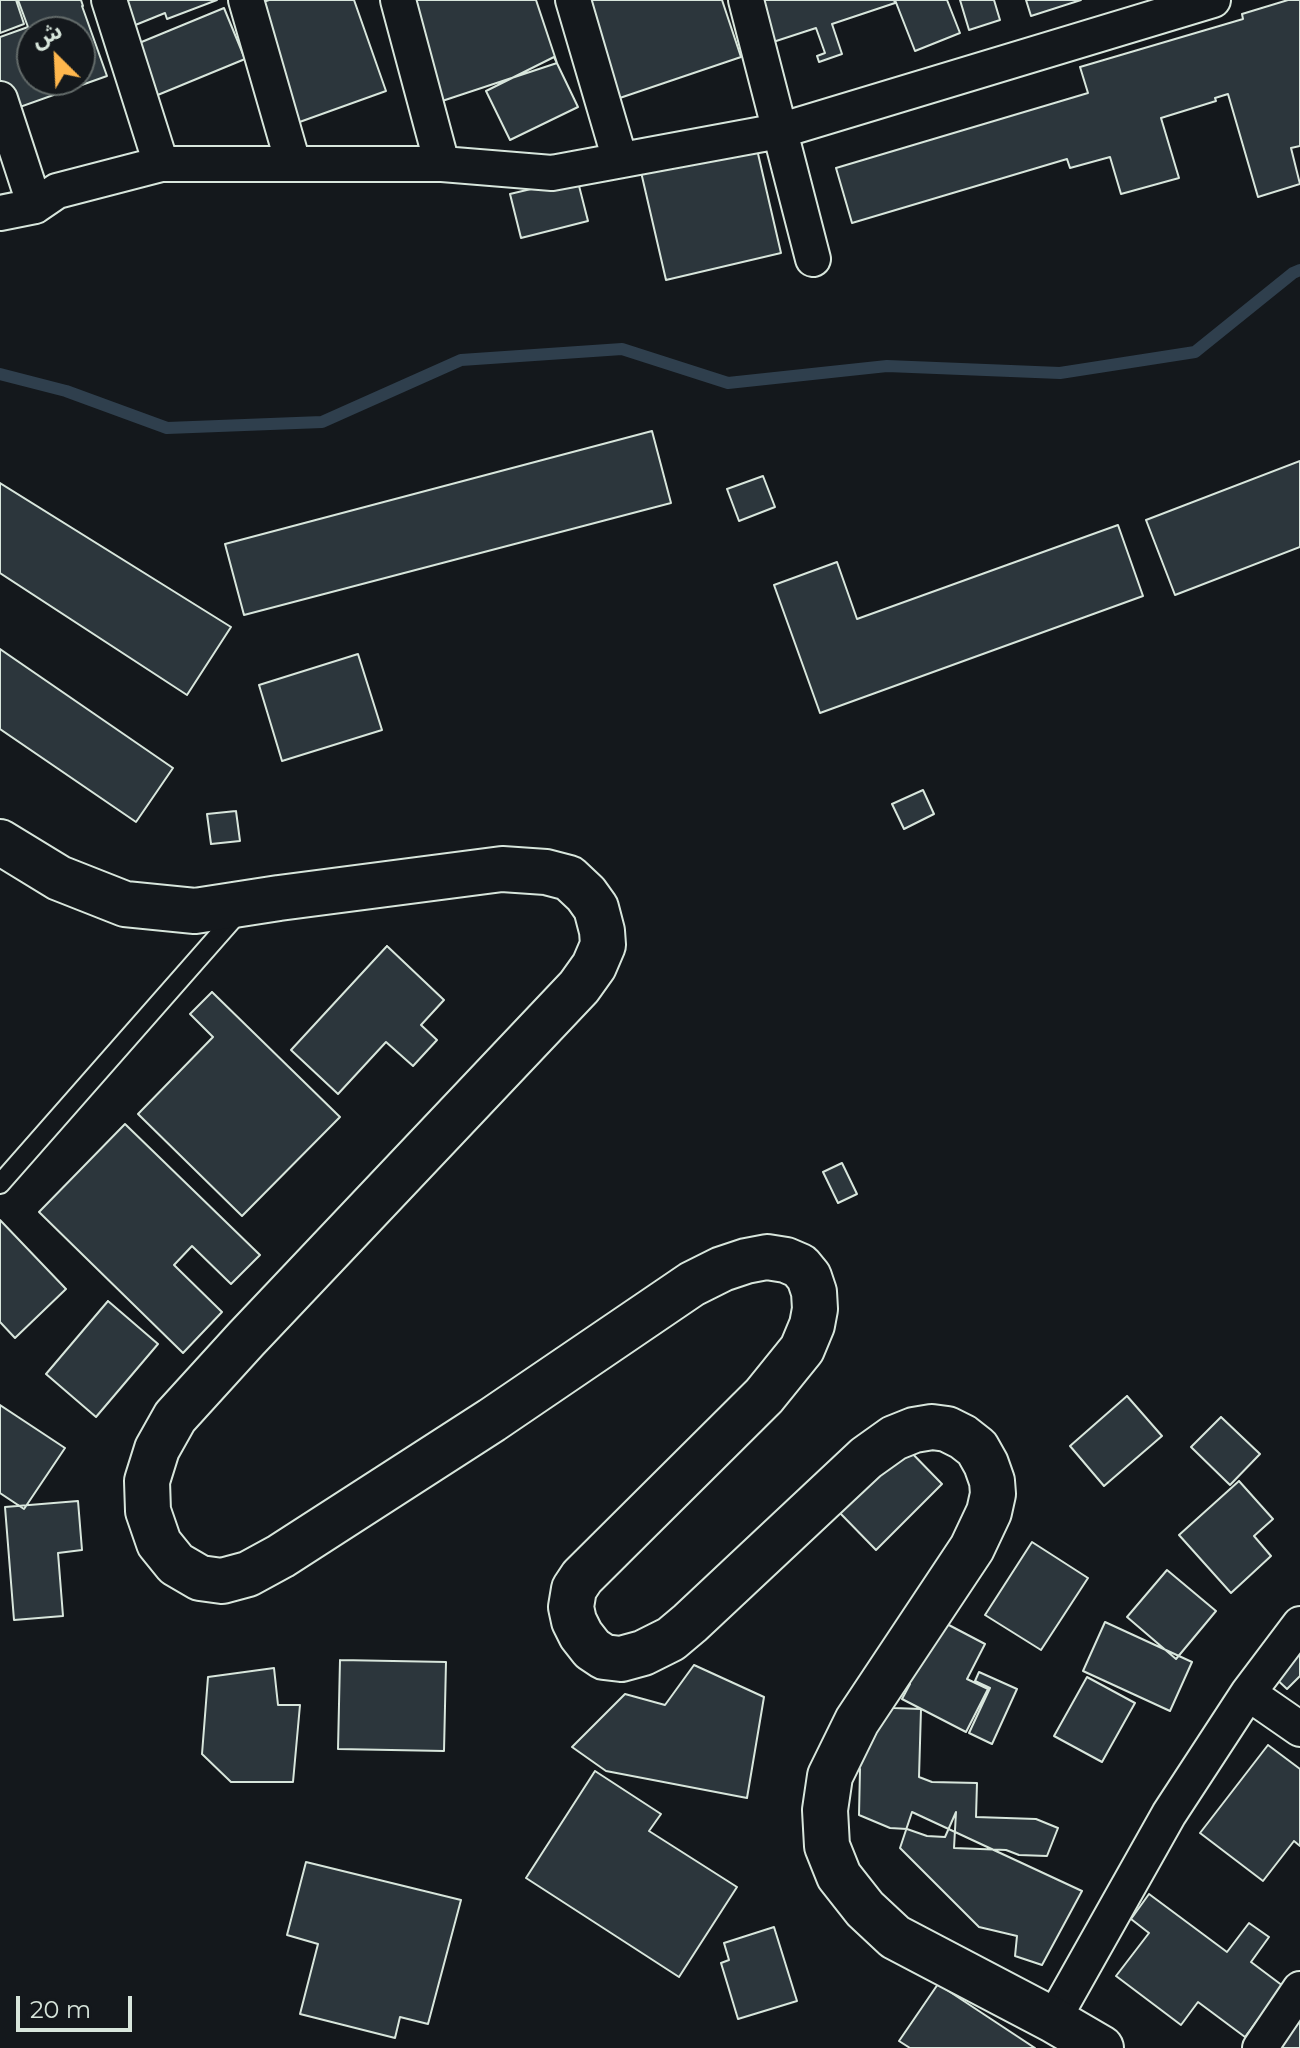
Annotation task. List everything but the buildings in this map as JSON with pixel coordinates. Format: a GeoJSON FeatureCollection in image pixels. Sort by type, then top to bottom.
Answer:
{"type":"FeatureCollection","features":[{"type":"Feature","properties":{"kind":"main road"},"geometry":{"type":"LineString","coordinates":[[0,842],[59,878],[125,904],[195,911],[502,869],[546,872],[569,878],[586,894],[596,908],[603,945],[594,966],[579,987],[175,1417],[157,1449],[147,1481],[148,1511],[159,1543],[176,1564],[200,1578],[222,1581],[248,1574],[492,1420],[692,1284],[722,1269],[767,1257],[800,1266],[809,1277],[815,1309],[802,1349],[764,1396],[582,1577],[574,1589],[571,1607],[574,1621],[592,1649],[604,1657],[621,1659],[643,1653],[671,1639],[690,1623],[866,1458],[894,1438],[932,1427],[947,1429],[977,1448],[992,1481],[989,1512],[972,1548],[857,1721],[830,1776],[825,1810],[827,1846],[839,1876],[865,1909],[895,1937],[1101,2048]]}},
{"type":"Feature","properties":{"kind":"street"},"geometry":{"type":"LineString","coordinates":[[109,0],[161,164]]}},
{"type":"Feature","properties":{"kind":"street"},"geometry":{"type":"LineString","coordinates":[[246,0],[293,163]]}},
{"type":"Feature","properties":{"kind":"street"},"geometry":{"type":"LineString","coordinates":[[398,0],[442,164]]}},
{"type":"Feature","properties":{"kind":"street"},"geometry":{"type":"LineString","coordinates":[[573,0],[620,160]]}},
{"type":"Feature","properties":{"kind":"street"},"geometry":{"type":"LineString","coordinates":[[746,0],[813,259]]}},
{"type":"Feature","properties":{"kind":"street"},"geometry":{"type":"LineString","coordinates":[[0,213],[35,206],[57,191],[161,164],[442,164],[552,173],[779,131],[1213,0]]}},
{"type":"Feature","properties":{"kind":"street"},"geometry":{"type":"LineString","coordinates":[[0,99],[35,206]]}},
{"type":"Feature","properties":{"kind":"street"},"geometry":{"type":"LineString","coordinates":[[1053,2020],[1169,1814],[1248,1693],[1300,1624]]}},
{"type":"Feature","properties":{"kind":"street"},"geometry":{"type":"LineString","coordinates":[[1248,1693],[1300,1729]]}},
{"type":"Feature","properties":{"kind":"street"},"geometry":{"type":"LineString","coordinates":[[1260,2048],[1300,1989]]}},
{"type":"Feature","properties":{"kind":"lane"},"geometry":{"type":"LineString","coordinates":[[0,1184],[247,903]]}},
{"type":"Feature","properties":{"kind":"waterway"},"geometry":{"type":"LineString","coordinates":[[0,374],[66,391],[167,428],[322,422],[461,360],[622,349],[728,383],[887,366],[1060,373],[1195,352],[1300,270]]}}]}
